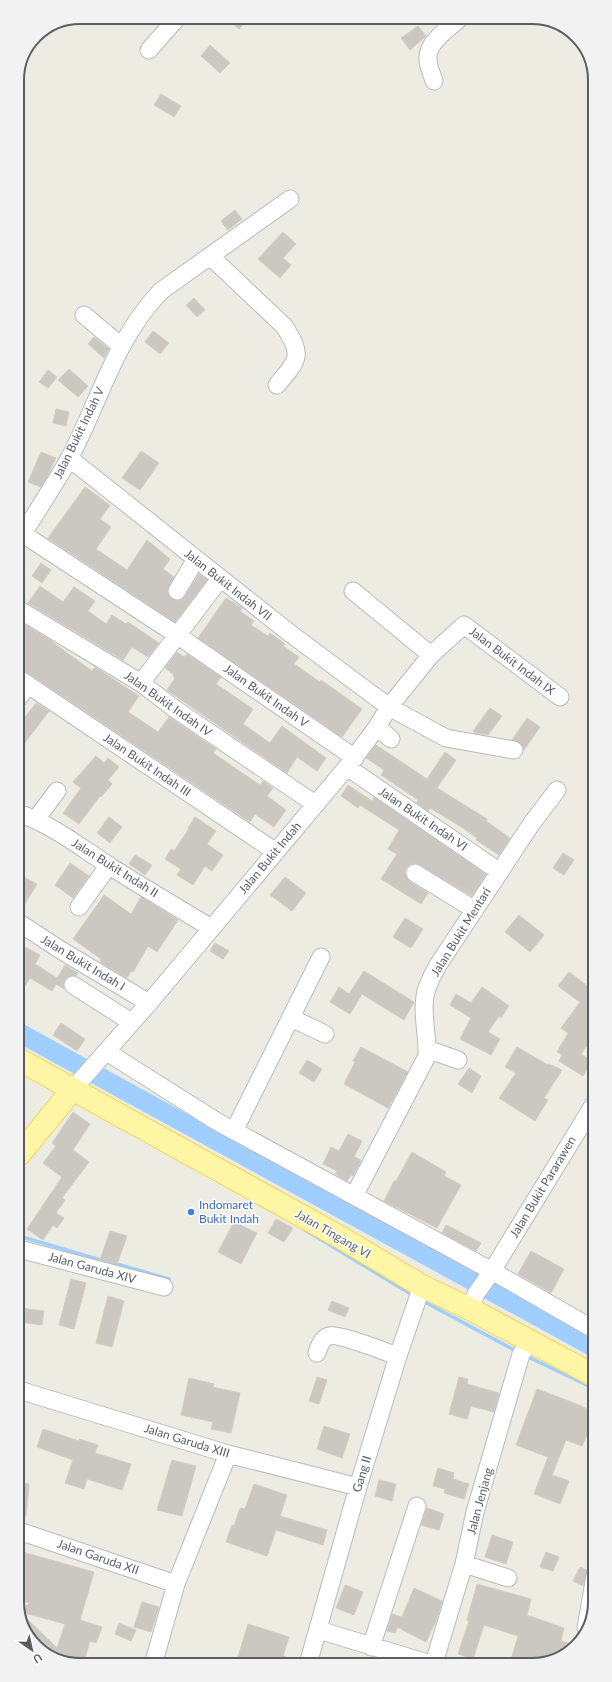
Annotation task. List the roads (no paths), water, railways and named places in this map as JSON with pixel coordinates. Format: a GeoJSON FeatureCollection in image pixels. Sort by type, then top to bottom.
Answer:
{"type":"FeatureCollection","features":[{"type":"Feature","properties":{"kind":"main road","name":"Jalan Tingang VI"},"geometry":{"type":"LineString","coordinates":[[24,1062],[78,1084],[422,1286],[473,1302],[530,1342],[588,1372]]}},
{"type":"Feature","properties":{"kind":"main road"},"geometry":{"type":"LineString","coordinates":[[24,1149],[78,1084]]}},
{"type":"Feature","properties":{"kind":"street"},"geometry":{"type":"LineString","coordinates":[[149,50],[172,24]]}},
{"type":"Feature","properties":{"kind":"street"},"geometry":{"type":"LineString","coordinates":[[434,81],[427,58],[429,52],[432,44],[453,24]]}},
{"type":"Feature","properties":{"kind":"street","name":"Jalan Bukit Indah V"},"geometry":{"type":"LineString","coordinates":[[24,528],[69,458],[121,346],[148,305],[161,291],[290,199]]}},
{"type":"Feature","properties":{"kind":"street"},"geometry":{"type":"LineString","coordinates":[[210,256],[284,326],[293,340],[297,354],[294,365],[277,386]]}},
{"type":"Feature","properties":{"kind":"street"},"geometry":{"type":"LineString","coordinates":[[84,315],[121,346]]}},
{"type":"Feature","properties":{"kind":"street","name":"Jalan Bukit Indah VII"},"geometry":{"type":"LineString","coordinates":[[69,458],[220,579],[389,707],[446,738],[514,750]]}},
{"type":"Feature","properties":{"kind":"street","name":"Jalan Bukit Indah V"},"geometry":{"type":"LineString","coordinates":[[24,537],[177,635],[351,762]]}},
{"type":"Feature","properties":{"kind":"street"},"geometry":{"type":"LineString","coordinates":[[177,591],[196,559]]}},
{"type":"Feature","properties":{"kind":"street"},"geometry":{"type":"LineString","coordinates":[[141,683],[220,579]]}},
{"type":"Feature","properties":{"kind":"street"},"geometry":{"type":"LineString","coordinates":[[353,591],[431,655]]}},
{"type":"Feature","properties":{"kind":"street","name":"Jalan Bukit Indah IV"},"geometry":{"type":"LineString","coordinates":[[24,613],[141,683],[175,709],[315,804]]}},
{"type":"Feature","properties":{"kind":"street","name":"Jalan Bukit Indah"},"geometry":{"type":"LineString","coordinates":[[78,1084],[149,1003],[351,762],[377,728],[389,707],[431,655],[464,625]]}},
{"type":"Feature","properties":{"kind":"street","name":"Jalan Bukit Indah IX"},"geometry":{"type":"LineString","coordinates":[[464,625],[560,697]]}},
{"type":"Feature","properties":{"kind":"street","name":"Jalan Bukit Indah III"},"geometry":{"type":"LineString","coordinates":[[24,690],[276,852]]}},
{"type":"Feature","properties":{"kind":"street"},"geometry":{"type":"LineString","coordinates":[[377,728],[391,739]]}},
{"type":"Feature","properties":{"kind":"street","name":"Jalan Bukit Indah VI"},"geometry":{"type":"LineString","coordinates":[[351,762],[500,872]]}},
{"type":"Feature","properties":{"kind":"street","name":"Jalan Bukit Mentari"},"geometry":{"type":"LineString","coordinates":[[354,1196],[427,1056],[424,1007],[427,988],[438,965],[532,823],[557,790]]}},
{"type":"Feature","properties":{"kind":"street"},"geometry":{"type":"LineString","coordinates":[[36,819],[57,791]]}},
{"type":"Feature","properties":{"kind":"street","name":"Jalan Bukit Indah II"},"geometry":{"type":"LineString","coordinates":[[24,815],[36,819],[109,866],[211,928]]}},
{"type":"Feature","properties":{"kind":"street"},"geometry":{"type":"LineString","coordinates":[[79,907],[109,866]]}},
{"type":"Feature","properties":{"kind":"street"},"geometry":{"type":"LineString","coordinates":[[415,873],[475,910]]}},
{"type":"Feature","properties":{"kind":"street","name":"Jalan Bukit Indah I"},"geometry":{"type":"LineString","coordinates":[[24,926],[59,949],[149,1003]]}},
{"type":"Feature","properties":{"kind":"street"},"geometry":{"type":"LineString","coordinates":[[234,1131],[321,957]]}},
{"type":"Feature","properties":{"kind":"street"},"geometry":{"type":"LineString","coordinates":[[72,985],[131,1022]]}},
{"type":"Feature","properties":{"kind":"street"},"geometry":{"type":"LineString","coordinates":[[291,1018],[325,1034]]}},
{"type":"Feature","properties":{"kind":"street"},"geometry":{"type":"LineString","coordinates":[[427,1048],[458,1060]]}},
{"type":"Feature","properties":{"kind":"street"},"geometry":{"type":"LineString","coordinates":[[102,1058],[354,1196],[489,1275],[588,1326]]}},
{"type":"Feature","properties":{"kind":"street","name":"Jalan Bukit Pararawen"},"geometry":{"type":"LineString","coordinates":[[473,1302],[588,1114]]}},
{"type":"Feature","properties":{"kind":"street","name":"Jalan Garuda XIV"},"geometry":{"type":"LineString","coordinates":[[24,1250],[164,1287]]}},
{"type":"Feature","properties":{"kind":"street","name":"Gang II"},"geometry":{"type":"LineString","coordinates":[[310,1658],[358,1487],[398,1356],[422,1286]]}},
{"type":"Feature","properties":{"kind":"street"},"geometry":{"type":"LineString","coordinates":[[318,1353],[320,1344],[330,1335],[341,1337],[398,1356]]}},
{"type":"Feature","properties":{"kind":"street","name":"Jalan Jenjang"},"geometry":{"type":"LineString","coordinates":[[436,1658],[464,1564],[475,1512],[521,1354],[530,1342]]}},
{"type":"Feature","properties":{"kind":"street","name":"Jalan Garuda XIII"},"geometry":{"type":"LineString","coordinates":[[24,1392],[228,1454],[358,1487]]}},
{"type":"Feature","properties":{"kind":"street"},"geometry":{"type":"LineString","coordinates":[[155,1658],[176,1584],[228,1454]]}},
{"type":"Feature","properties":{"kind":"street"},"geometry":{"type":"LineString","coordinates":[[371,1647],[417,1506]]}},
{"type":"Feature","properties":{"kind":"street","name":"Jalan Garuda XII"},"geometry":{"type":"LineString","coordinates":[[24,1533],[176,1584]]}},
{"type":"Feature","properties":{"kind":"street"},"geometry":{"type":"LineString","coordinates":[[464,1564],[508,1578]]}},
{"type":"Feature","properties":{"kind":"street"},"geometry":{"type":"LineString","coordinates":[[319,1630],[410,1658]]}},
{"type":"Feature","properties":{"kind":"water"},"geometry":{"type":"Polygon","coordinates":[[[24,1024],[588,1334],[588,1355],[24,1046],[24,1024]]]}},
{"type":"Feature","properties":{"kind":"waterway"},"geometry":{"type":"LineString","coordinates":[[305,1230],[414,1296]]}},
{"type":"Feature","properties":{"kind":"waterway"},"geometry":{"type":"LineString","coordinates":[[24,1237],[104,1261]]}},
{"type":"Feature","properties":{"kind":"waterway"},"geometry":{"type":"LineString","coordinates":[[110,1262],[169,1279]]}},
{"type":"Feature","properties":{"kind":"waterway"},"geometry":{"type":"LineString","coordinates":[[421,1300],[516,1351]]}},
{"type":"Feature","properties":{"kind":"waterway"},"geometry":{"type":"LineString","coordinates":[[526,1356],[588,1386]]}},
{"type":"Feature","properties":{"kind":"place","name":"Indomaret Bukit Indah"},"geometry":{"type":"Point","coordinates":[191,1212]}}]}
